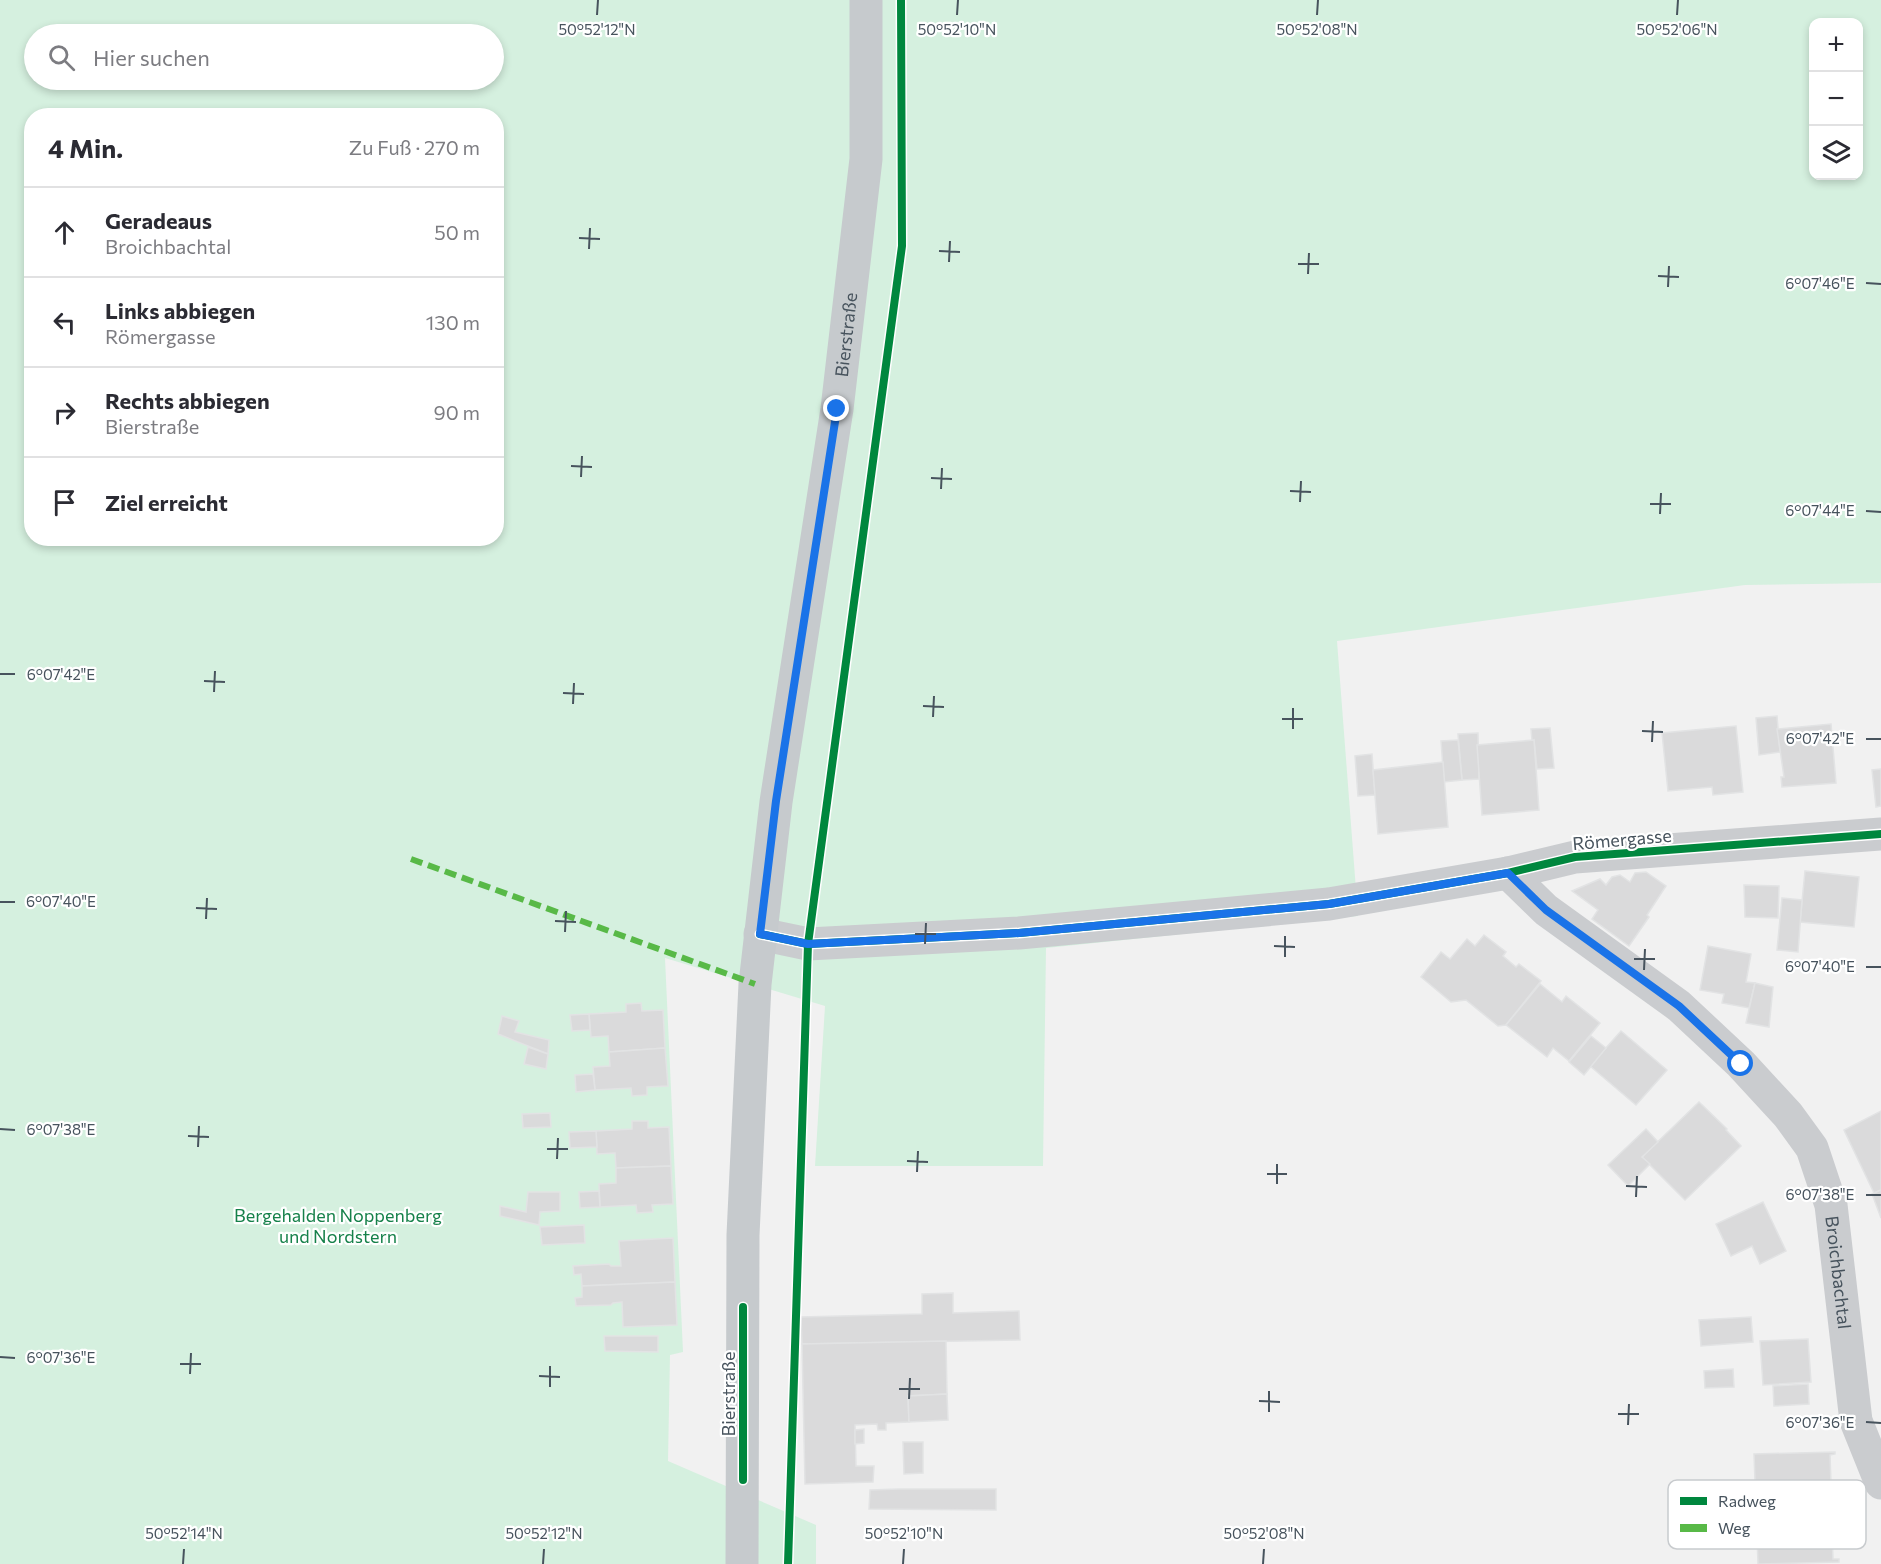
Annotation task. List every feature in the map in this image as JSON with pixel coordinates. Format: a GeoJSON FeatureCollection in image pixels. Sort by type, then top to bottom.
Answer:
{"type":"FeatureCollection","features":[{"type":"Feature","properties":{"kind":"main road","name":"Bierstraße"},"geometry":{"type":"LineString","coordinates":[[742,1564],[743,1235],[749,1088],[760,934],[781,768],[837,409],[866,159],[866,0]]}},
{"type":"Feature","properties":{"kind":"street","name":"Römergasse"},"geometry":{"type":"LineString","coordinates":[[760,934],[808,944],[1019,933],[1329,904],[1508,873],[1575,857],[1881,834]]}},
{"type":"Feature","properties":{"kind":"street","name":"Broichbachtal"},"geometry":{"type":"LineString","coordinates":[[1508,873],[1546,910],[1679,1006],[1741,1064],[1788,1115],[1812,1148],[1831,1204],[1856,1421],[1881,1483]]}},
{"type":"Feature","properties":{"kind":"green space","name":"Bergehalden Noppenberg und Nordstern"},"geometry":{"type":"Polygon","coordinates":[[[0,0],[1881,0],[1881,583],[1745,585],[1337,641],[1358,916],[1046,948],[1043,1166],[815,1166],[825,1006],[665,958],[683,1352],[670,1355],[668,1461],[816,1525],[816,1564],[0,1564],[0,0]]]}},
{"type":"Feature","properties":{"kind":"building"},"geometry":{"type":"Polygon","coordinates":[[[1777,716],[1780,752],[1759,755],[1756,718],[1777,716]]]}},
{"type":"Feature","properties":{"kind":"building"},"geometry":{"type":"Polygon","coordinates":[[[1831,724],[1836,783],[1782,787],[1781,777],[1784,777],[1777,729],[1831,724]]]}},
{"type":"Feature","properties":{"kind":"building"},"geometry":{"type":"Polygon","coordinates":[[[1736,726],[1743,792],[1713,795],[1712,787],[1668,791],[1662,733],[1736,726]]]}},
{"type":"Feature","properties":{"kind":"building"},"geometry":{"type":"Polygon","coordinates":[[[1550,728],[1554,768],[1537,769],[1531,729],[1550,728]]]}},
{"type":"Feature","properties":{"kind":"building"},"geometry":{"type":"Polygon","coordinates":[[[1478,733],[1479,779],[1462,780],[1458,734],[1478,733]]]}},
{"type":"Feature","properties":{"kind":"building"},"geometry":{"type":"Polygon","coordinates":[[[1458,740],[1462,780],[1444,782],[1441,741],[1458,740]]]}},
{"type":"Feature","properties":{"kind":"building"},"geometry":{"type":"Polygon","coordinates":[[[1534,740],[1539,810],[1482,815],[1477,745],[1534,740]]]}},
{"type":"Feature","properties":{"kind":"building"},"geometry":{"type":"Polygon","coordinates":[[[1372,754],[1375,795],[1358,796],[1355,756],[1372,754]]]}},
{"type":"Feature","properties":{"kind":"building"},"geometry":{"type":"Polygon","coordinates":[[[1443,762],[1448,827],[1378,834],[1373,770],[1443,762]]]}},
{"type":"Feature","properties":{"kind":"building"},"geometry":{"type":"Polygon","coordinates":[[[1881,769],[1881,806],[1876,807],[1872,770],[1881,769]]]}},
{"type":"Feature","properties":{"kind":"building"},"geometry":{"type":"Polygon","coordinates":[[[1805,871],[1859,877],[1854,927],[1800,922],[1805,871]]]}},
{"type":"Feature","properties":{"kind":"building"},"geometry":{"type":"Polygon","coordinates":[[[1646,872],[1666,886],[1647,915],[1649,917],[1629,946],[1592,919],[1598,910],[1572,891],[1600,879],[1606,885],[1612,877],[1620,875],[1630,882],[1635,873],[1646,872]]]}},
{"type":"Feature","properties":{"kind":"building"},"geometry":{"type":"Polygon","coordinates":[[[1744,885],[1779,886],[1778,918],[1745,917],[1744,885]]]}},
{"type":"Feature","properties":{"kind":"building"},"geometry":{"type":"Polygon","coordinates":[[[1782,898],[1802,900],[1798,952],[1777,950],[1782,898]]]}},
{"type":"Feature","properties":{"kind":"building"},"geometry":{"type":"Polygon","coordinates":[[[1484,935],[1506,952],[1503,956],[1516,967],[1519,964],[1541,981],[1506,1025],[1498,1026],[1466,1000],[1451,1002],[1421,977],[1441,952],[1450,959],[1467,939],[1475,946],[1484,935]]]}},
{"type":"Feature","properties":{"kind":"building"},"geometry":{"type":"Polygon","coordinates":[[[1708,946],[1751,954],[1746,982],[1755,983],[1749,1008],[1722,1003],[1724,994],[1700,990],[1708,946]]]}},
{"type":"Feature","properties":{"kind":"building"},"geometry":{"type":"Polygon","coordinates":[[[1755,983],[1773,987],[1769,1027],[1746,1023],[1755,983]]]}},
{"type":"Feature","properties":{"kind":"building"},"geometry":{"type":"Polygon","coordinates":[[[1540,984],[1562,1002],[1566,996],[1600,1023],[1569,1061],[1553,1048],[1547,1057],[1506,1025],[1540,984]]]}},
{"type":"Feature","properties":{"kind":"building"},"geometry":{"type":"Polygon","coordinates":[[[641,1003],[642,1011],[663,1010],[665,1048],[609,1052],[608,1036],[591,1037],[589,1014],[626,1012],[626,1004],[641,1003]]]}},
{"type":"Feature","properties":{"kind":"building"},"geometry":{"type":"Polygon","coordinates":[[[589,1014],[590,1030],[572,1031],[570,1015],[589,1014]]]}},
{"type":"Feature","properties":{"kind":"building"},"geometry":{"type":"Polygon","coordinates":[[[502,1016],[519,1021],[515,1032],[549,1040],[548,1054],[498,1034],[502,1016]]]}},
{"type":"Feature","properties":{"kind":"building"},"geometry":{"type":"Polygon","coordinates":[[[1621,1031],[1667,1070],[1636,1105],[1590,1066],[1621,1031]]]}},
{"type":"Feature","properties":{"kind":"building"},"geometry":{"type":"Polygon","coordinates":[[[1591,1036],[1606,1048],[1584,1075],[1569,1062],[1591,1036]]]}},
{"type":"Feature","properties":{"kind":"building"},"geometry":{"type":"Polygon","coordinates":[[[528,1047],[548,1054],[546,1069],[524,1064],[528,1047]]]}},
{"type":"Feature","properties":{"kind":"building"},"geometry":{"type":"Polygon","coordinates":[[[665,1048],[668,1086],[647,1087],[647,1095],[632,1096],[631,1088],[595,1090],[593,1067],[610,1066],[609,1052],[665,1048]]]}},
{"type":"Feature","properties":{"kind":"building"},"geometry":{"type":"Polygon","coordinates":[[[593,1074],[595,1090],[576,1092],[575,1075],[593,1074]]]}},
{"type":"Feature","properties":{"kind":"building"},"geometry":{"type":"Polygon","coordinates":[[[1699,1102],[1741,1146],[1685,1200],[1642,1157],[1699,1102]]]}},
{"type":"Feature","properties":{"kind":"building"},"geometry":{"type":"Polygon","coordinates":[[[1881,1111],[1881,1190],[1874,1193],[1844,1130],[1881,1111]]]}},
{"type":"Feature","properties":{"kind":"building"},"geometry":{"type":"Polygon","coordinates":[[[550,1113],[551,1127],[523,1128],[522,1114],[550,1113]]]}},
{"type":"Feature","properties":{"kind":"building"},"geometry":{"type":"Polygon","coordinates":[[[632,1121],[648,1121],[648,1128],[669,1127],[671,1166],[616,1168],[615,1153],[597,1154],[596,1131],[632,1129],[632,1121]]]}},
{"type":"Feature","properties":{"kind":"building"},"geometry":{"type":"Polygon","coordinates":[[[1646,1129],[1658,1142],[1642,1157],[1650,1164],[1628,1186],[1608,1165],[1646,1129]]]}},
{"type":"Feature","properties":{"kind":"building"},"geometry":{"type":"Polygon","coordinates":[[[596,1131],[597,1147],[570,1148],[569,1132],[596,1131]]]}},
{"type":"Feature","properties":{"kind":"building"},"geometry":{"type":"Polygon","coordinates":[[[671,1166],[673,1204],[652,1205],[653,1212],[637,1213],[636,1205],[600,1207],[599,1184],[616,1183],[616,1168],[671,1166]]]}},
{"type":"Feature","properties":{"kind":"building"},"geometry":{"type":"Polygon","coordinates":[[[1881,1190],[1881,1218],[1872,1194],[1881,1190]]]}},
{"type":"Feature","properties":{"kind":"building"},"geometry":{"type":"Polygon","coordinates":[[[599,1191],[600,1207],[580,1208],[579,1192],[599,1191]]]}},
{"type":"Feature","properties":{"kind":"building"},"geometry":{"type":"Polygon","coordinates":[[[528,1192],[560,1192],[560,1211],[540,1212],[539,1225],[500,1216],[500,1206],[526,1212],[528,1192]]]}},
{"type":"Feature","properties":{"kind":"building"},"geometry":{"type":"Polygon","coordinates":[[[1763,1202],[1786,1251],[1760,1264],[1752,1246],[1731,1256],[1716,1224],[1763,1202]]]}},
{"type":"Feature","properties":{"kind":"building"},"geometry":{"type":"Polygon","coordinates":[[[584,1225],[585,1243],[542,1245],[540,1227],[584,1225]]]}},
{"type":"Feature","properties":{"kind":"building"},"geometry":{"type":"Polygon","coordinates":[[[673,1238],[675,1282],[582,1286],[581,1274],[574,1275],[573,1266],[609,1264],[621,1266],[619,1241],[673,1238]]]}},
{"type":"Feature","properties":{"kind":"building"},"geometry":{"type":"Polygon","coordinates":[[[675,1282],[677,1325],[623,1327],[622,1302],[611,1305],[576,1306],[575,1298],[582,1297],[582,1286],[675,1282]]]}},
{"type":"Feature","properties":{"kind":"building"},"geometry":{"type":"Polygon","coordinates":[[[953,1293],[953,1313],[1019,1311],[1020,1340],[802,1344],[801,1317],[922,1314],[922,1294],[953,1293]]]}},
{"type":"Feature","properties":{"kind":"building"},"geometry":{"type":"Polygon","coordinates":[[[1751,1317],[1753,1342],[1701,1346],[1699,1320],[1751,1317]]]}},
{"type":"Feature","properties":{"kind":"building"},"geometry":{"type":"Polygon","coordinates":[[[604,1336],[658,1336],[658,1352],[605,1351],[604,1336]]]}},
{"type":"Feature","properties":{"kind":"building"},"geometry":{"type":"Polygon","coordinates":[[[1808,1339],[1811,1382],[1763,1385],[1760,1341],[1808,1339]]]}},
{"type":"Feature","properties":{"kind":"building"},"geometry":{"type":"Polygon","coordinates":[[[946,1341],[947,1394],[908,1396],[909,1422],[886,1423],[886,1430],[878,1430],[877,1424],[855,1425],[856,1466],[874,1466],[873,1482],[805,1484],[802,1344],[946,1341]]]}},
{"type":"Feature","properties":{"kind":"building"},"geometry":{"type":"Polygon","coordinates":[[[1733,1369],[1734,1387],[1705,1388],[1704,1371],[1733,1369]]]}},
{"type":"Feature","properties":{"kind":"building"},"geometry":{"type":"Polygon","coordinates":[[[1808,1384],[1809,1404],[1774,1406],[1773,1386],[1808,1384]]]}},
{"type":"Feature","properties":{"kind":"building"},"geometry":{"type":"Polygon","coordinates":[[[947,1394],[948,1420],[909,1422],[908,1396],[947,1394]]]}},
{"type":"Feature","properties":{"kind":"building"},"geometry":{"type":"Polygon","coordinates":[[[864,1429],[864,1443],[855,1444],[855,1430],[864,1429]]]}},
{"type":"Feature","properties":{"kind":"building"},"geometry":{"type":"Polygon","coordinates":[[[903,1442],[923,1442],[923,1473],[904,1474],[903,1442]]]}},
{"type":"Feature","properties":{"kind":"building"},"geometry":{"type":"Polygon","coordinates":[[[1835,1452],[1830,1455],[1831,1480],[1755,1480],[1754,1454],[1835,1452]]]}},
{"type":"Feature","properties":{"kind":"building"},"geometry":{"type":"Polygon","coordinates":[[[996,1489],[996,1510],[869,1509],[870,1490],[996,1489]]]}},
{"type":"Feature","properties":{"kind":"building"},"geometry":{"type":"Polygon","coordinates":[[[1757,1549],[1833,1549],[1833,1559],[1839,1559],[1839,1562],[1758,1564],[1757,1549]]]}},
{"type":"Feature","properties":{"kind":"marked path"},"geometry":{"type":"LineString","coordinates":[[411,859],[755,984]]}},
{"type":"Feature","properties":{"kind":"cycle path"},"geometry":{"type":"LineString","coordinates":[[788,1564],[808,944],[902,246],[901,0]]}},
{"type":"Feature","properties":{"kind":"cycle path"},"geometry":{"type":"LineString","coordinates":[[760,934],[808,944],[1019,933],[1329,904],[1508,873],[1575,857],[1881,834]]}},
{"type":"Feature","properties":{"kind":"cycle path"},"geometry":{"type":"LineString","coordinates":[[743,1307],[743,1480]]}},
{"type":"Feature","properties":{"kind":"route"},"geometry":{"type":"LineString","coordinates":[[837,409],[776,801],[760,934],[808,944],[1019,933],[1329,904],[1508,873],[1546,910],[1679,1006],[1741,1064]]}}]}
